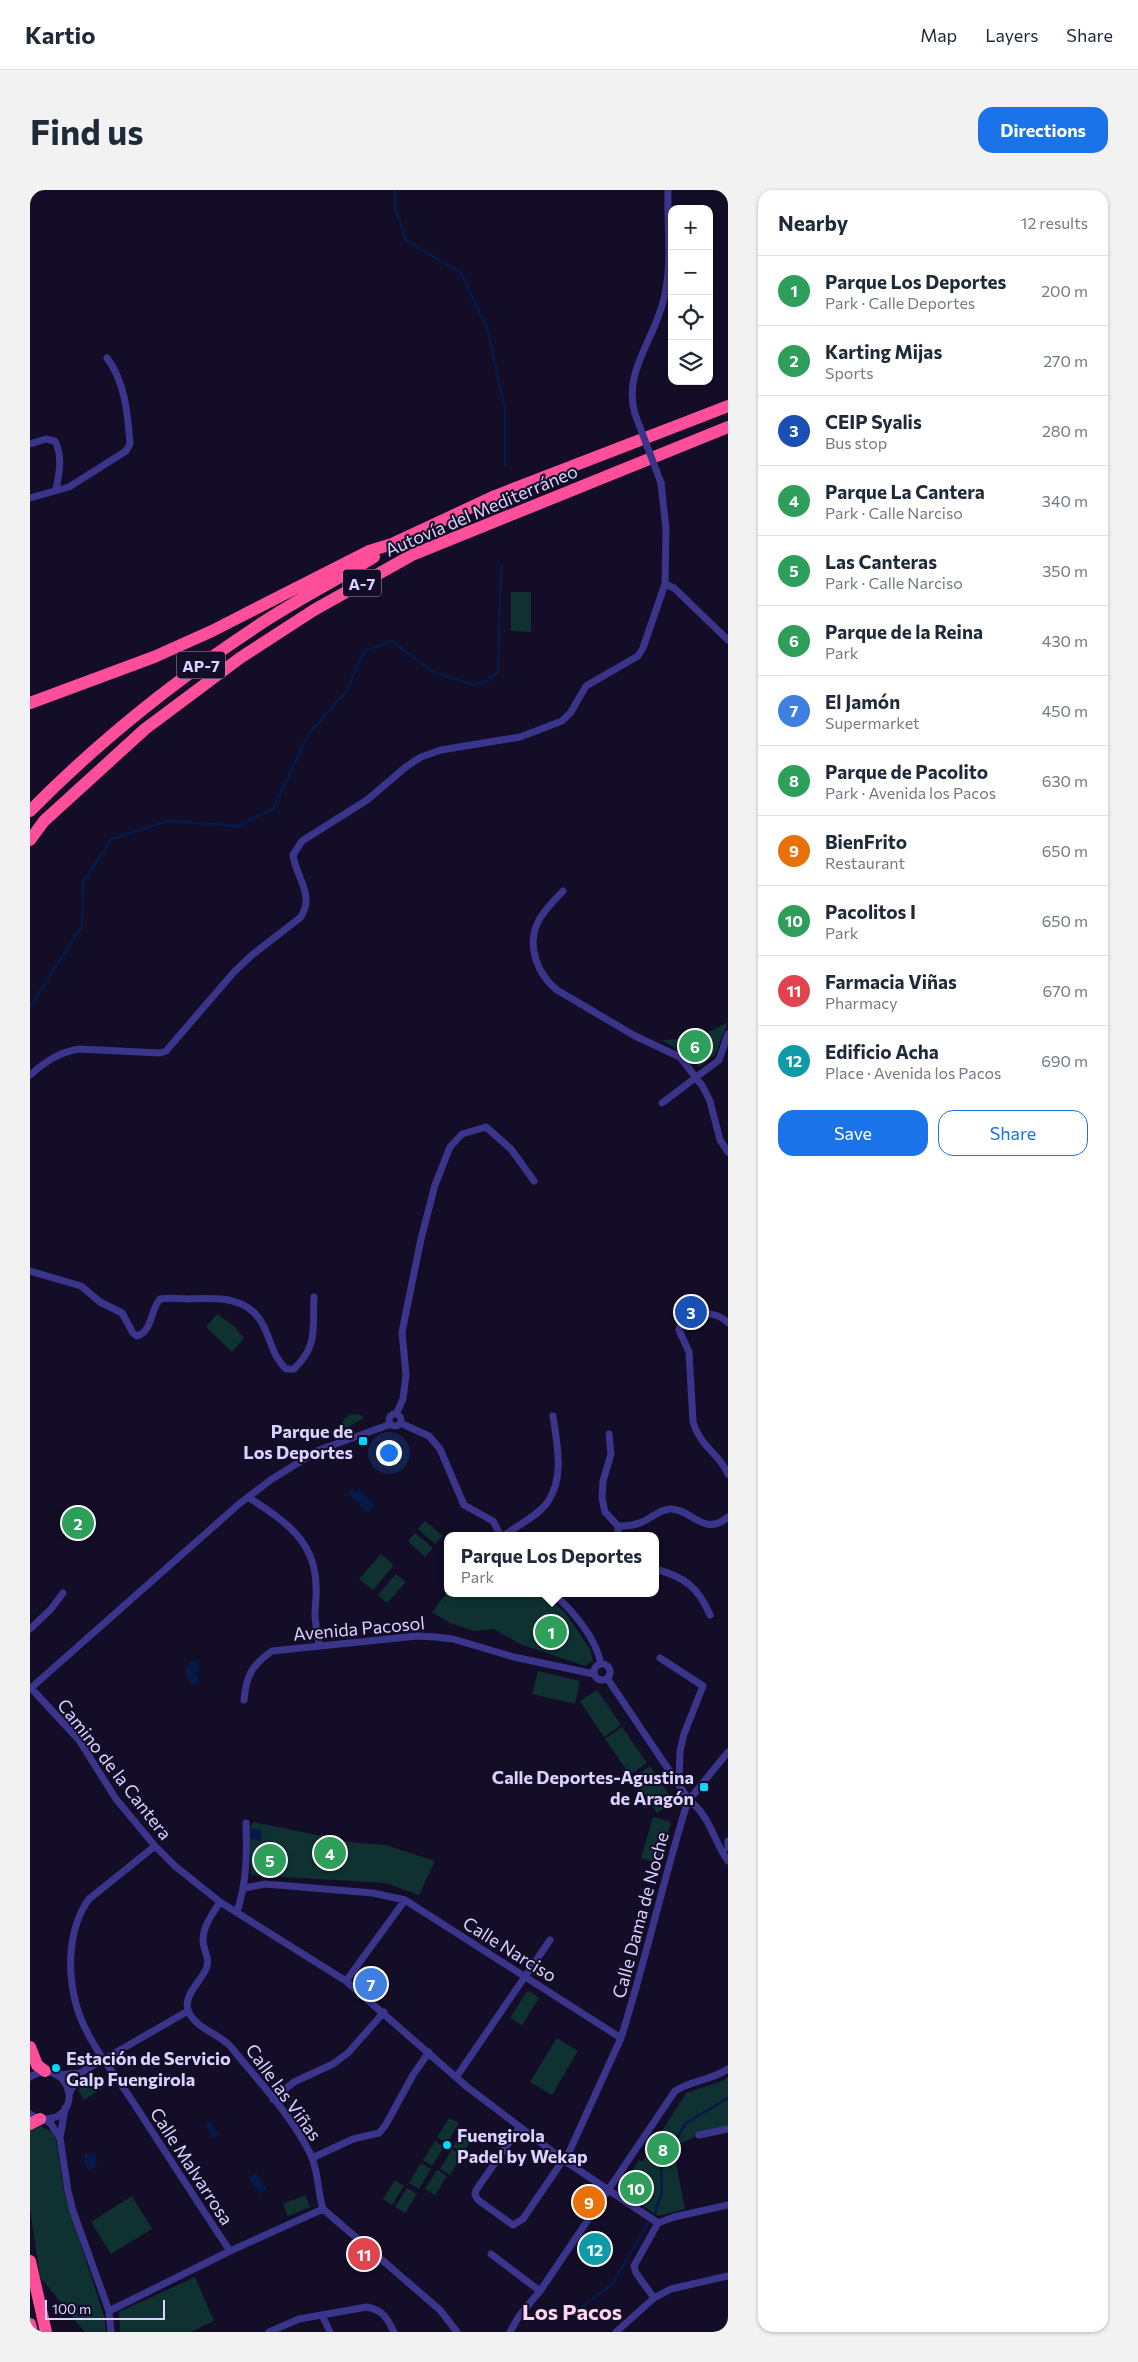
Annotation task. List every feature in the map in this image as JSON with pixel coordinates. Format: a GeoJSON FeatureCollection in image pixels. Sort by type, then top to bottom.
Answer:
{"type":"FeatureCollection","features":[{"type":"Feature","properties":{"kind":"highway","name":"Autovía del Mediterráneo"},"geometry":{"type":"LineString","coordinates":[[30,703],[154,657],[204,635],[369,551],[392,544],[495,496],[728,406]]}},
{"type":"Feature","properties":{"kind":"highway","name":"Autovía del Mediterráneo"},"geometry":{"type":"LineString","coordinates":[[30,840],[44,821],[146,729],[240,658],[314,610],[412,555],[728,427]]}},
{"type":"Feature","properties":{"kind":"highway","name":"AP-7"},"geometry":{"type":"LineString","coordinates":[[30,811],[113,733],[172,685],[254,628],[373,558],[392,544]]}},
{"type":"Feature","properties":{"kind":"highway"},"geometry":{"type":"LineString","coordinates":[[30,830],[44,821]]}},
{"type":"Feature","properties":{"kind":"highway"},"geometry":{"type":"LineString","coordinates":[[30,2048],[37,2065],[45,2071]]}},
{"type":"Feature","properties":{"kind":"highway"},"geometry":{"type":"LineString","coordinates":[[30,2261],[46,2332]]}},
{"type":"Feature","properties":{"kind":"highway"},"geometry":{"type":"LineString","coordinates":[[30,2324],[32,2332]]}},
{"type":"Feature","properties":{"kind":"street"},"geometry":{"type":"LineString","coordinates":[[30,1075],[51,1058],[66,1051],[78,1049],[160,1053],[166,1051],[234,972],[252,955],[301,917],[306,910],[306,890],[293,855],[302,841],[367,800],[407,766],[421,757],[441,750],[520,737],[562,722],[586,686],[638,656],[643,648],[665,584],[666,529],[661,483],[635,414],[631,389],[634,373],[659,317],[666,294],[668,270],[668,190]]}},
{"type":"Feature","properties":{"kind":"street"},"geometry":{"type":"LineString","coordinates":[[30,498],[69,487],[126,451],[130,444],[123,395],[114,366],[107,358]]}},
{"type":"Feature","properties":{"kind":"street"},"geometry":{"type":"LineString","coordinates":[[30,444],[46,439],[55,441],[60,449],[60,468],[56,490]]}},
{"type":"Feature","properties":{"kind":"street"},"geometry":{"type":"LineString","coordinates":[[665,584],[674,588],[728,640]]}},
{"type":"Feature","properties":{"kind":"street"},"geometry":{"type":"LineString","coordinates":[[563,891],[537,923],[533,940],[535,959],[547,982],[635,1036],[680,1057],[696,1077],[710,1101],[720,1140],[728,1152]]}},
{"type":"Feature","properties":{"kind":"street"},"geometry":{"type":"LineString","coordinates":[[662,1103],[719,1060],[728,1034]]}},
{"type":"Feature","properties":{"kind":"street"},"geometry":{"type":"LineString","coordinates":[[391,1424],[389,1417],[396,1414],[403,1399],[406,1375],[402,1332],[410,1286],[435,1185],[450,1147],[462,1134],[486,1127],[511,1149],[534,1181]]}},
{"type":"Feature","properties":{"kind":"street"},"geometry":{"type":"LineString","coordinates":[[30,1270],[81,1286],[100,1302],[122,1313],[133,1333],[137,1336],[143,1334],[146,1330],[160,1299],[222,1298],[236,1301],[249,1308],[262,1323],[274,1354],[286,1369],[294,1369],[310,1349],[313,1338],[314,1297]]}},
{"type":"Feature","properties":{"kind":"street"},"geometry":{"type":"LineString","coordinates":[[727,1320],[708,1313],[692,1315],[683,1319],[679,1330],[689,1352],[693,1422],[696,1431],[702,1442],[720,1461],[728,1474]]}},
{"type":"Feature","properties":{"kind":"street"},"geometry":{"type":"LineString","coordinates":[[396,1414],[400,1418],[400,1423]]}},
{"type":"Feature","properties":{"kind":"street"},"geometry":{"type":"LineString","coordinates":[[509,1532],[527,1521],[547,1504],[555,1488],[559,1468],[553,1416]]}},
{"type":"Feature","properties":{"kind":"street"},"geometry":{"type":"LineString","coordinates":[[31,1687],[248,1497],[319,1450],[391,1424],[394,1426],[400,1423]]}},
{"type":"Feature","properties":{"kind":"street"},"geometry":{"type":"LineString","coordinates":[[400,1423],[428,1436],[440,1449],[464,1505],[493,1521],[500,1532]]}},
{"type":"Feature","properties":{"kind":"street"},"geometry":{"type":"LineString","coordinates":[[609,1434],[611,1454],[603,1481],[602,1498],[605,1512],[618,1526],[618,1532]]}},
{"type":"Feature","properties":{"kind":"street"},"geometry":{"type":"LineString","coordinates":[[248,1497],[286,1522],[308,1552],[316,1577],[315,1615],[319,1645]]}},
{"type":"Feature","properties":{"kind":"street"},"geometry":{"type":"LineString","coordinates":[[618,1526],[638,1524],[662,1510],[673,1509],[683,1512],[703,1524],[715,1524],[728,1517]]}},
{"type":"Feature","properties":{"kind":"street"},"geometry":{"type":"LineString","coordinates":[[659,1570],[685,1581],[698,1592],[710,1615]]}},
{"type":"Feature","properties":{"kind":"street"},"geometry":{"type":"LineString","coordinates":[[30,1630],[51,1609],[63,1593]]}},
{"type":"Feature","properties":{"kind":"street"},"geometry":{"type":"LineString","coordinates":[[558,1597],[570,1608],[583,1628],[598,1653],[601,1664]]}},
{"type":"Feature","properties":{"kind":"street","name":"Avenida Pacosol"},"geometry":{"type":"LineString","coordinates":[[244,1700],[246,1684],[257,1662],[272,1651],[417,1636],[453,1639],[514,1657],[594,1674]]}},
{"type":"Feature","properties":{"kind":"street"},"geometry":{"type":"LineString","coordinates":[[660,1658],[703,1686],[684,1734],[680,1751],[679,1783]]}},
{"type":"Feature","properties":{"kind":"street"},"geometry":{"type":"LineString","coordinates":[[601,1664],[608,1667],[610,1674],[607,1678],[599,1680],[594,1674],[594,1670],[601,1664]]}},
{"type":"Feature","properties":{"kind":"street"},"geometry":{"type":"LineString","coordinates":[[607,1678],[689,1800],[704,1814],[721,1851],[728,1861]]}},
{"type":"Feature","properties":{"kind":"street","name":"Camino de la Cantera"},"geometry":{"type":"LineString","coordinates":[[31,1687],[79,1740],[116,1800],[155,1846],[220,1902],[346,1981],[456,2076],[520,2126],[564,2160],[658,2224]]}},
{"type":"Feature","properties":{"kind":"street"},"geometry":{"type":"LineString","coordinates":[[689,1800],[728,1752]]}},
{"type":"Feature","properties":{"kind":"street","name":"Calle Dama de Noche"},"geometry":{"type":"LineString","coordinates":[[621,2038],[642,1970],[652,1923],[689,1800]]}},
{"type":"Feature","properties":{"kind":"street"},"geometry":{"type":"LineString","coordinates":[[237,1912],[245,1888],[247,1864],[246,1823]]}},
{"type":"Feature","properties":{"kind":"street"},"geometry":{"type":"LineString","coordinates":[[728,1840],[728,1848]]}},
{"type":"Feature","properties":{"kind":"street","name":"Calle Malvarrosa"},"geometry":{"type":"LineString","coordinates":[[155,1846],[89,1899],[77,1920],[71,1957],[72,1984],[76,2005],[84,2025],[104,2059],[230,2251]]}},
{"type":"Feature","properties":{"kind":"street","name":"Calle Narciso"},"geometry":{"type":"LineString","coordinates":[[245,1888],[266,1884],[373,1893],[405,1900],[621,2038]]}},
{"type":"Feature","properties":{"kind":"street"},"geometry":{"type":"LineString","coordinates":[[346,1981],[405,1900]]}},
{"type":"Feature","properties":{"kind":"street"},"geometry":{"type":"LineString","coordinates":[[111,2332],[109,2311],[73,2211],[60,2138],[65,2108],[73,2082],[80,2073],[188,2011],[187,2004],[190,1995],[206,1969],[208,1962],[203,1940],[204,1929],[220,1902]]}},
{"type":"Feature","properties":{"kind":"street"},"geometry":{"type":"LineString","coordinates":[[456,2076],[550,1940]]}},
{"type":"Feature","properties":{"kind":"street","name":"Calle las Viñas"},"geometry":{"type":"LineString","coordinates":[[188,2011],[194,2020],[203,2027],[223,2038],[300,2135],[317,2171],[320,2201],[323,2209],[440,2310],[457,2332]]}},
{"type":"Feature","properties":{"kind":"street"},"geometry":{"type":"LineString","coordinates":[[273,2099],[294,2082],[333,2064],[348,2054],[384,2012]]}},
{"type":"Feature","properties":{"kind":"street"},"geometry":{"type":"LineString","coordinates":[[520,2126],[476,2190],[475,2195],[478,2200],[513,2224],[518,2224],[523,2219],[564,2160],[621,2038]]}},
{"type":"Feature","properties":{"kind":"street"},"geometry":{"type":"LineString","coordinates":[[312,2158],[346,2141],[379,2133],[429,2052]]}},
{"type":"Feature","properties":{"kind":"street"},"geometry":{"type":"LineString","coordinates":[[510,2332],[519,2316],[540,2291],[675,2091],[687,2084],[720,2075],[728,2069]]}},
{"type":"Feature","properties":{"kind":"street"},"geometry":{"type":"LineString","coordinates":[[30,2077],[45,2071],[58,2075],[80,2073]]}},
{"type":"Feature","properties":{"kind":"street"},"geometry":{"type":"LineString","coordinates":[[58,2075],[66,2083],[69,2094]]}},
{"type":"Feature","properties":{"kind":"street"},"geometry":{"type":"LineString","coordinates":[[36,2119],[56,2117],[65,2108]]}},
{"type":"Feature","properties":{"kind":"street"},"geometry":{"type":"LineString","coordinates":[[36,2119],[51,2124],[60,2138]]}},
{"type":"Feature","properties":{"kind":"street"},"geometry":{"type":"LineString","coordinates":[[699,2135],[728,2129]]}},
{"type":"Feature","properties":{"kind":"street"},"geometry":{"type":"LineString","coordinates":[[654,2298],[636,2273],[634,2266],[658,2224],[674,2218],[728,2205]]}},
{"type":"Feature","properties":{"kind":"street"},"geometry":{"type":"LineString","coordinates":[[109,2311],[230,2251],[323,2209]]}},
{"type":"Feature","properties":{"kind":"street"},"geometry":{"type":"LineString","coordinates":[[491,2254],[540,2291]]}},
{"type":"Feature","properties":{"kind":"street"},"geometry":{"type":"LineString","coordinates":[[616,2332],[654,2298],[671,2289],[728,2276]]}},
{"type":"Feature","properties":{"kind":"street"},"geometry":{"type":"LineString","coordinates":[[269,2332],[299,2319],[367,2307],[378,2309],[385,2314],[394,2332]]}},
{"type":"Feature","properties":{"kind":"street"},"geometry":{"type":"LineString","coordinates":[[322,2315],[330,2332]]}},
{"type":"Feature","properties":{"kind":"green space"},"geometry":{"type":"Polygon","coordinates":[[[511,592],[531,592],[531,632],[511,631],[511,592]]]}},
{"type":"Feature","properties":{"kind":"green space"},"geometry":{"type":"Polygon","coordinates":[[[728,1022],[715,1055],[700,1067],[662,1040],[696,1036],[728,1022]]]}},
{"type":"Feature","properties":{"kind":"green space"},"geometry":{"type":"Polygon","coordinates":[[[217,1314],[234,1326],[244,1338],[232,1352],[206,1327],[217,1314]]]}},
{"type":"Feature","properties":{"kind":"green space"},"geometry":{"type":"Polygon","coordinates":[[[351,1414],[361,1415],[364,1418],[348,1427],[340,1427],[344,1419],[351,1414]]]}},
{"type":"Feature","properties":{"kind":"green space"},"geometry":{"type":"Polygon","coordinates":[[[425,1521],[443,1536],[435,1544],[418,1529],[425,1521]]]}},
{"type":"Feature","properties":{"kind":"green space"},"geometry":{"type":"Polygon","coordinates":[[[415,1533],[433,1548],[425,1557],[408,1541],[415,1533]]]}},
{"type":"Feature","properties":{"kind":"green space"},"geometry":{"type":"Polygon","coordinates":[[[381,1554],[394,1565],[373,1590],[359,1579],[381,1554]]]}},
{"type":"Feature","properties":{"kind":"green space"},"geometry":{"type":"Polygon","coordinates":[[[396,1574],[406,1582],[387,1603],[378,1595],[396,1574]]]}},
{"type":"Feature","properties":{"kind":"green space"},"geometry":{"type":"Polygon","coordinates":[[[444,1597],[545,1597],[564,1611],[590,1649],[593,1661],[585,1666],[520,1644],[494,1629],[474,1631],[450,1623],[432,1612],[444,1597]]]}},
{"type":"Feature","properties":{"kind":"green space"},"geometry":{"type":"Polygon","coordinates":[[[538,1671],[580,1681],[575,1704],[532,1694],[538,1671]]]}},
{"type":"Feature","properties":{"kind":"green space"},"geometry":{"type":"Polygon","coordinates":[[[597,1690],[621,1725],[604,1737],[580,1701],[597,1690]]]}},
{"type":"Feature","properties":{"kind":"green space"},"geometry":{"type":"Polygon","coordinates":[[[622,1727],[647,1763],[630,1775],[605,1739],[622,1727]]]}},
{"type":"Feature","properties":{"kind":"green space"},"geometry":{"type":"Polygon","coordinates":[[[650,1766],[674,1802],[657,1813],[633,1778],[650,1766]]]}},
{"type":"Feature","properties":{"kind":"green space"},"geometry":{"type":"Polygon","coordinates":[[[653,1817],[671,1822],[659,1864],[641,1858],[653,1817]]]}},
{"type":"Feature","properties":{"kind":"green space"},"geometry":{"type":"Polygon","coordinates":[[[254,1822],[356,1843],[386,1845],[435,1861],[419,1895],[386,1883],[251,1875],[249,1827],[254,1822]]]}},
{"type":"Feature","properties":{"kind":"green space"},"geometry":{"type":"Polygon","coordinates":[[[529,1991],[539,1998],[522,2025],[510,2018],[529,1991]]]}},
{"type":"Feature","properties":{"kind":"green space"},"geometry":{"type":"Polygon","coordinates":[[[557,2038],[578,2051],[552,2095],[530,2082],[557,2038]]]}},
{"type":"Feature","properties":{"kind":"green space"},"geometry":{"type":"Polygon","coordinates":[[[728,2077],[728,2128],[699,2135],[677,2145],[674,2152],[685,2209],[658,2216],[622,2192],[623,2184],[639,2160],[642,2162],[686,2093],[722,2081],[728,2077]]]}},
{"type":"Feature","properties":{"kind":"green space"},"geometry":{"type":"Polygon","coordinates":[[[98,2078],[104,2087],[84,2100],[78,2090],[98,2078]]]}},
{"type":"Feature","properties":{"kind":"green space"},"geometry":{"type":"Polygon","coordinates":[[[449,2118],[459,2123],[447,2143],[437,2137],[449,2118]]]}},
{"type":"Feature","properties":{"kind":"green space"},"geometry":{"type":"Polygon","coordinates":[[[41,2126],[52,2132],[56,2140],[64,2192],[104,2316],[106,2332],[85,2332],[40,2277],[30,2209],[30,2130],[41,2126]]]}},
{"type":"Feature","properties":{"kind":"green space"},"geometry":{"type":"Polygon","coordinates":[[[465,2128],[475,2134],[463,2153],[453,2147],[465,2128]]]}},
{"type":"Feature","properties":{"kind":"green space"},"geometry":{"type":"Polygon","coordinates":[[[435,2141],[444,2147],[432,2166],[423,2160],[435,2141]]]}},
{"type":"Feature","properties":{"kind":"green space"},"geometry":{"type":"Polygon","coordinates":[[[452,2149],[462,2155],[450,2175],[440,2169],[452,2149]]]}},
{"type":"Feature","properties":{"kind":"green space"},"geometry":{"type":"Polygon","coordinates":[[[421,2163],[431,2169],[419,2189],[409,2183],[421,2163]]]}},
{"type":"Feature","properties":{"kind":"green space"},"geometry":{"type":"Polygon","coordinates":[[[437,2170],[447,2176],[435,2195],[425,2189],[437,2170]]]}},
{"type":"Feature","properties":{"kind":"green space"},"geometry":{"type":"Polygon","coordinates":[[[395,2180],[404,2186],[392,2205],[383,2199],[395,2180]]]}},
{"type":"Feature","properties":{"kind":"green space"},"geometry":{"type":"Polygon","coordinates":[[[407,2188],[417,2194],[405,2213],[395,2207],[407,2188]]]}},
{"type":"Feature","properties":{"kind":"green space"},"geometry":{"type":"Polygon","coordinates":[[[305,2195],[310,2207],[288,2216],[283,2204],[305,2195]]]}},
{"type":"Feature","properties":{"kind":"green space"},"geometry":{"type":"Polygon","coordinates":[[[132,2196],[152,2229],[111,2254],[91,2222],[132,2196]]]}},
{"type":"Feature","properties":{"kind":"green space"},"geometry":{"type":"Polygon","coordinates":[[[195,2277],[214,2321],[191,2332],[120,2332],[119,2312],[195,2277]]]}},
{"type":"Feature","properties":{"kind":"water"},"geometry":{"type":"Polygon","coordinates":[[[352,1489],[356,1493],[359,1489],[375,1505],[368,1513],[347,1493],[352,1489]]]}},
{"type":"Feature","properties":{"kind":"water"},"geometry":{"type":"Polygon","coordinates":[[[197,1660],[200,1671],[196,1673],[199,1682],[190,1685],[185,1667],[190,1666],[189,1662],[197,1660]]]}},
{"type":"Feature","properties":{"kind":"water"},"geometry":{"type":"Polygon","coordinates":[[[250,1828],[262,1830],[261,1841],[250,1839],[250,1828]]]}},
{"type":"Feature","properties":{"kind":"water"},"geometry":{"type":"Polygon","coordinates":[[[210,2121],[219,2134],[213,2138],[204,2124],[210,2121]]]}},
{"type":"Feature","properties":{"kind":"water"},"geometry":{"type":"Polygon","coordinates":[[[85,2153],[95,2155],[97,2164],[92,2169],[88,2169],[85,2164],[85,2153]]]}},
{"type":"Feature","properties":{"kind":"water"},"geometry":{"type":"Polygon","coordinates":[[[256,2173],[267,2189],[260,2194],[249,2178],[256,2173]]]}},
{"type":"Feature","properties":{"kind":"waterway"},"geometry":{"type":"LineString","coordinates":[[395,190],[395,207],[406,240],[461,273],[487,328],[505,409],[505,465]]}},
{"type":"Feature","properties":{"kind":"waterway"},"geometry":{"type":"LineString","coordinates":[[30,1007],[82,926],[83,882],[112,839],[168,821],[237,826],[273,809],[308,735],[348,689],[364,651],[392,641],[433,672],[474,685],[487,681],[498,672],[501,566]]}},
{"type":"Feature","properties":{"kind":"waterway"},"geometry":{"type":"LineString","coordinates":[[563,2318],[576,2312],[614,2282],[655,2213],[662,2192],[661,2165],[686,2123],[728,2098]]}},
{"type":"Feature","properties":{"kind":"place","name":"Parque de la Reina"},"geometry":{"type":"Point","coordinates":[695,1046]}},
{"type":"Feature","properties":{"kind":"place","name":"CEIP Syalis"},"geometry":{"type":"Point","coordinates":[691,1312]}},
{"type":"Feature","properties":{"kind":"place","name":"Parque de Los Deportes"},"geometry":{"type":"Point","coordinates":[363,1441]}},
{"type":"Feature","properties":{"kind":"place","name":"Karting Mijas"},"geometry":{"type":"Point","coordinates":[78,1523]}},
{"type":"Feature","properties":{"kind":"place","name":"Parque Los Deportes"},"geometry":{"type":"Point","coordinates":[551,1632]}},
{"type":"Feature","properties":{"kind":"place","name":"Calle Deportes-Agustina de Aragón"},"geometry":{"type":"Point","coordinates":[704,1787]}},
{"type":"Feature","properties":{"kind":"place","name":"Parque La Cantera"},"geometry":{"type":"Point","coordinates":[330,1853]}},
{"type":"Feature","properties":{"kind":"place","name":"Las Canteras"},"geometry":{"type":"Point","coordinates":[270,1860]}},
{"type":"Feature","properties":{"kind":"place","name":"El Jamón"},"geometry":{"type":"Point","coordinates":[371,1984]}},
{"type":"Feature","properties":{"kind":"place","name":"Estación de Servicio Galp Fuengirola"},"geometry":{"type":"Point","coordinates":[56,2068]}},
{"type":"Feature","properties":{"kind":"place","name":"Fuengirola Padel by Wekap"},"geometry":{"type":"Point","coordinates":[447,2145]}},
{"type":"Feature","properties":{"kind":"place","name":"Parque de Pacolito"},"geometry":{"type":"Point","coordinates":[663,2149]}},
{"type":"Feature","properties":{"kind":"place","name":"Pacolitos I"},"geometry":{"type":"Point","coordinates":[636,2188]}},
{"type":"Feature","properties":{"kind":"place","name":"BienFrito"},"geometry":{"type":"Point","coordinates":[589,2202]}},
{"type":"Feature","properties":{"kind":"place","name":"Edificio Acha"},"geometry":{"type":"Point","coordinates":[595,2249]}},
{"type":"Feature","properties":{"kind":"place","name":"Farmacia Viñas"},"geometry":{"type":"Point","coordinates":[364,2254]}},
{"type":"Feature","properties":{"kind":"district","name":"Los Pacos"},"geometry":{"type":"Point","coordinates":[572,2311]}}]}
